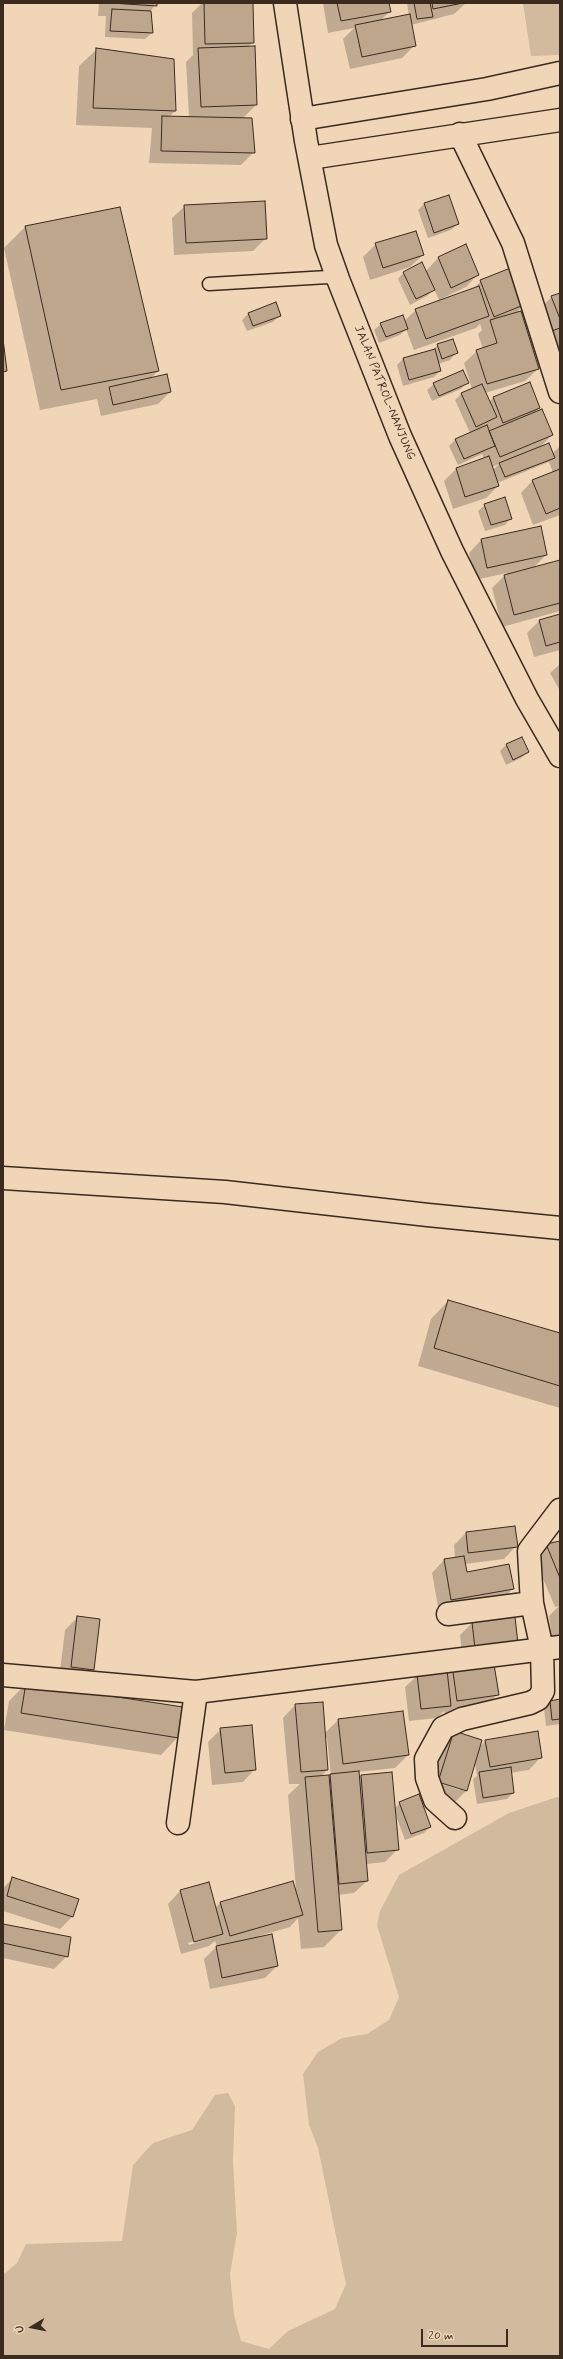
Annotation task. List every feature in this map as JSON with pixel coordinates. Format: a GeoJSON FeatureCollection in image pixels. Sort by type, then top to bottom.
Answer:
{"type":"FeatureCollection","features":[{"type":"Feature","properties":{"kind":"street","name":"JALAN PATROL-NANJUNG"},"geometry":{"type":"LineString","coordinates":[[285,3],[302,118],[326,245],[338,279],[400,436],[452,551],[527,699],[560,756]]}},
{"type":"Feature","properties":{"kind":"street"},"geometry":{"type":"LineString","coordinates":[[302,118],[487,89],[560,73]]}},
{"type":"Feature","properties":{"kind":"street"},"geometry":{"type":"LineString","coordinates":[[310,158],[560,120]]}},
{"type":"Feature","properties":{"kind":"street"},"geometry":{"type":"LineString","coordinates":[[460,134],[513,243],[560,392]]}},
{"type":"Feature","properties":{"kind":"street"},"geometry":{"type":"LineString","coordinates":[[3,1178],[225,1192],[560,1228]]}},
{"type":"Feature","properties":{"kind":"street"},"geometry":{"type":"LineString","coordinates":[[455,1818],[435,1800],[427,1778],[426,1759],[443,1728],[462,1719],[530,1703],[538,1699],[543,1691],[551,1648],[532,1603],[529,1551],[560,1510]]}},
{"type":"Feature","properties":{"kind":"street"},"geometry":{"type":"LineString","coordinates":[[448,1614],[532,1603]]}},
{"type":"Feature","properties":{"kind":"street"},"geometry":{"type":"LineString","coordinates":[[3,1675],[196,1692],[551,1648]]}},
{"type":"Feature","properties":{"kind":"street"},"geometry":{"type":"LineString","coordinates":[[178,1823],[196,1692]]}},
{"type":"Feature","properties":{"kind":"lane"},"geometry":{"type":"LineString","coordinates":[[209,284],[328,277],[338,279]]}},
{"type":"Feature","properties":{"kind":"shaded area"},"geometry":{"type":"Polygon","coordinates":[[[523,3],[560,3],[560,55],[531,56],[523,3]]]}},
{"type":"Feature","properties":{"kind":"shaded area"},"geometry":{"type":"Polygon","coordinates":[[[557,1797],[560,1798],[560,2356],[3,2356],[3,2275],[17,2263],[26,2244],[122,2241],[133,2165],[153,2143],[192,2130],[215,2095],[228,2093],[235,2106],[233,2161],[237,2233],[230,2274],[234,2315],[241,2341],[269,2349],[288,2331],[335,2309],[346,2284],[318,2148],[309,2125],[303,2074],[318,2052],[342,2038],[367,2034],[389,2020],[399,1997],[377,1925],[380,1911],[399,1875],[509,1813],[557,1797]]]}},
{"type":"Feature","properties":{"kind":"building"},"geometry":{"type":"Polygon","coordinates":[[[111,3],[157,3],[157,6],[111,3]]]}},
{"type":"Feature","properties":{"kind":"building"},"geometry":{"type":"Polygon","coordinates":[[[204,3],[253,3],[254,43],[205,44],[204,3]]]}},
{"type":"Feature","properties":{"kind":"building"},"geometry":{"type":"Polygon","coordinates":[[[337,3],[389,3],[391,12],[341,21],[337,3]]]}},
{"type":"Feature","properties":{"kind":"building"},"geometry":{"type":"Polygon","coordinates":[[[414,3],[430,3],[433,17],[417,19],[414,3]]]}},
{"type":"Feature","properties":{"kind":"building"},"geometry":{"type":"Polygon","coordinates":[[[432,3],[463,3],[433,9],[432,3]]]}},
{"type":"Feature","properties":{"kind":"building"},"geometry":{"type":"Polygon","coordinates":[[[112,9],[151,11],[153,33],[110,31],[112,9]]]}},
{"type":"Feature","properties":{"kind":"building"},"geometry":{"type":"Polygon","coordinates":[[[410,14],[416,46],[362,57],[355,25],[410,14]]]}},
{"type":"Feature","properties":{"kind":"building"},"geometry":{"type":"Polygon","coordinates":[[[255,46],[257,105],[201,107],[198,48],[255,46]]]}},
{"type":"Feature","properties":{"kind":"building"},"geometry":{"type":"Polygon","coordinates":[[[96,48],[174,59],[176,111],[93,108],[96,48]]]}},
{"type":"Feature","properties":{"kind":"building"},"geometry":{"type":"Polygon","coordinates":[[[162,116],[252,118],[255,153],[161,151],[162,116]]]}},
{"type":"Feature","properties":{"kind":"building"},"geometry":{"type":"Polygon","coordinates":[[[449,195],[459,224],[434,233],[424,203],[449,195]]]}},
{"type":"Feature","properties":{"kind":"building"},"geometry":{"type":"Polygon","coordinates":[[[265,201],[267,239],[186,243],[184,205],[265,201]]]}},
{"type":"Feature","properties":{"kind":"building"},"geometry":{"type":"Polygon","coordinates":[[[120,207],[159,371],[61,390],[25,226],[120,207]]]}},
{"type":"Feature","properties":{"kind":"building"},"geometry":{"type":"Polygon","coordinates":[[[416,231],[424,255],[383,268],[375,243],[416,231]]]}},
{"type":"Feature","properties":{"kind":"building"},"geometry":{"type":"Polygon","coordinates":[[[466,244],[479,275],[451,288],[438,257],[466,244]]]}},
{"type":"Feature","properties":{"kind":"building"},"geometry":{"type":"Polygon","coordinates":[[[422,262],[435,290],[416,299],[403,272],[422,262]]]}},
{"type":"Feature","properties":{"kind":"building"},"geometry":{"type":"Polygon","coordinates":[[[513,267],[526,304],[494,317],[480,280],[513,267]]]}},
{"type":"Feature","properties":{"kind":"building"},"geometry":{"type":"Polygon","coordinates":[[[479,286],[489,316],[426,339],[415,309],[479,286]]]}},
{"type":"Feature","properties":{"kind":"building"},"geometry":{"type":"Polygon","coordinates":[[[560,293],[560,319],[551,296],[560,293]]]}},
{"type":"Feature","properties":{"kind":"building"},"geometry":{"type":"Polygon","coordinates":[[[276,302],[281,316],[253,326],[248,313],[276,302]]]}},
{"type":"Feature","properties":{"kind":"building"},"geometry":{"type":"Polygon","coordinates":[[[521,311],[539,369],[487,384],[476,350],[497,343],[490,320],[521,311]]]}},
{"type":"Feature","properties":{"kind":"building"},"geometry":{"type":"Polygon","coordinates":[[[403,315],[408,329],[386,337],[380,323],[403,315]]]}},
{"type":"Feature","properties":{"kind":"building"},"geometry":{"type":"Polygon","coordinates":[[[560,328],[560,360],[549,332],[560,328]]]}},
{"type":"Feature","properties":{"kind":"building"},"geometry":{"type":"Polygon","coordinates":[[[3,339],[7,371],[3,372],[3,339]]]}},
{"type":"Feature","properties":{"kind":"building"},"geometry":{"type":"Polygon","coordinates":[[[453,339],[458,353],[442,359],[437,344],[453,339]]]}},
{"type":"Feature","properties":{"kind":"building"},"geometry":{"type":"Polygon","coordinates":[[[435,349],[441,371],[409,380],[403,358],[435,349]]]}},
{"type":"Feature","properties":{"kind":"building"},"geometry":{"type":"Polygon","coordinates":[[[463,370],[469,383],[439,396],[433,383],[463,370]]]}},
{"type":"Feature","properties":{"kind":"building"},"geometry":{"type":"Polygon","coordinates":[[[167,374],[171,392],[113,405],[109,387],[167,374]]]}},
{"type":"Feature","properties":{"kind":"building"},"geometry":{"type":"Polygon","coordinates":[[[530,382],[540,408],[503,423],[493,397],[530,382]]]}},
{"type":"Feature","properties":{"kind":"building"},"geometry":{"type":"Polygon","coordinates":[[[482,384],[497,417],[476,427],[461,393],[482,384]]]}},
{"type":"Feature","properties":{"kind":"building"},"geometry":{"type":"Polygon","coordinates":[[[542,409],[553,435],[500,457],[489,431],[542,409]]]}},
{"type":"Feature","properties":{"kind":"building"},"geometry":{"type":"Polygon","coordinates":[[[487,425],[495,446],[464,459],[455,439],[487,425]]]}},
{"type":"Feature","properties":{"kind":"building"},"geometry":{"type":"Polygon","coordinates":[[[549,443],[555,458],[505,477],[499,463],[549,443]]]}},
{"type":"Feature","properties":{"kind":"building"},"geometry":{"type":"Polygon","coordinates":[[[489,456],[499,486],[465,497],[456,468],[489,456]]]}},
{"type":"Feature","properties":{"kind":"building"},"geometry":{"type":"Polygon","coordinates":[[[560,469],[560,508],[546,514],[532,480],[560,469]]]}},
{"type":"Feature","properties":{"kind":"building"},"geometry":{"type":"Polygon","coordinates":[[[505,497],[512,519],[491,525],[484,504],[505,497]]]}},
{"type":"Feature","properties":{"kind":"building"},"geometry":{"type":"Polygon","coordinates":[[[541,526],[547,555],[487,568],[481,539],[541,526]]]}},
{"type":"Feature","properties":{"kind":"building"},"geometry":{"type":"Polygon","coordinates":[[[560,560],[560,603],[514,615],[504,575],[560,560]]]}},
{"type":"Feature","properties":{"kind":"building"},"geometry":{"type":"Polygon","coordinates":[[[560,614],[560,642],[546,646],[539,620],[560,614]]]}},
{"type":"Feature","properties":{"kind":"building"},"geometry":{"type":"Polygon","coordinates":[[[522,737],[529,752],[513,760],[506,744],[522,737]]]}},
{"type":"Feature","properties":{"kind":"building"},"geometry":{"type":"Polygon","coordinates":[[[448,1300],[560,1333],[560,1386],[434,1348],[448,1300]]]}},
{"type":"Feature","properties":{"kind":"building"},"geometry":{"type":"Polygon","coordinates":[[[515,1526],[518,1547],[468,1553],[466,1532],[515,1526]]]}},
{"type":"Feature","properties":{"kind":"building"},"geometry":{"type":"Polygon","coordinates":[[[560,1541],[560,1578],[546,1544],[560,1541]]]}},
{"type":"Feature","properties":{"kind":"building"},"geometry":{"type":"Polygon","coordinates":[[[464,1556],[467,1572],[509,1564],[514,1589],[451,1600],[444,1559],[464,1556]]]}},
{"type":"Feature","properties":{"kind":"building"},"geometry":{"type":"Polygon","coordinates":[[[77,1616],[100,1619],[94,1670],[71,1667],[77,1616]]]}},
{"type":"Feature","properties":{"kind":"building"},"geometry":{"type":"Polygon","coordinates":[[[515,1617],[518,1644],[475,1649],[472,1622],[515,1617]]]}},
{"type":"Feature","properties":{"kind":"building"},"geometry":{"type":"Polygon","coordinates":[[[493,1658],[499,1695],[457,1701],[452,1665],[493,1658]]]}},
{"type":"Feature","properties":{"kind":"building"},"geometry":{"type":"Polygon","coordinates":[[[447,1670],[451,1706],[421,1709],[417,1674],[447,1670]]]}},
{"type":"Feature","properties":{"kind":"building"},"geometry":{"type":"Polygon","coordinates":[[[26,1683],[183,1707],[179,1738],[21,1713],[26,1683]]]}},
{"type":"Feature","properties":{"kind":"building"},"geometry":{"type":"Polygon","coordinates":[[[560,1699],[560,1719],[552,1720],[550,1701],[560,1699]]]}},
{"type":"Feature","properties":{"kind":"building"},"geometry":{"type":"Polygon","coordinates":[[[323,1702],[328,1770],[301,1772],[295,1704],[323,1702]]]}},
{"type":"Feature","properties":{"kind":"building"},"geometry":{"type":"Polygon","coordinates":[[[403,1711],[409,1755],[343,1764],[338,1719],[403,1711]]]}},
{"type":"Feature","properties":{"kind":"building"},"geometry":{"type":"Polygon","coordinates":[[[252,1725],[256,1770],[225,1773],[220,1728],[252,1725]]]}},
{"type":"Feature","properties":{"kind":"building"},"geometry":{"type":"Polygon","coordinates":[[[454,1731],[482,1740],[467,1791],[438,1782],[454,1731]]]}},
{"type":"Feature","properties":{"kind":"building"},"geometry":{"type":"Polygon","coordinates":[[[538,1731],[542,1758],[490,1767],[485,1740],[538,1731]]]}},
{"type":"Feature","properties":{"kind":"building"},"geometry":{"type":"Polygon","coordinates":[[[511,1767],[514,1793],[483,1798],[479,1772],[511,1767]]]}},
{"type":"Feature","properties":{"kind":"building"},"geometry":{"type":"Polygon","coordinates":[[[359,1771],[368,1881],[339,1884],[330,1774],[359,1771]]]}},
{"type":"Feature","properties":{"kind":"building"},"geometry":{"type":"Polygon","coordinates":[[[392,1772],[399,1850],[367,1853],[361,1775],[392,1772]]]}},
{"type":"Feature","properties":{"kind":"building"},"geometry":{"type":"Polygon","coordinates":[[[329,1775],[342,1930],[318,1932],[305,1777],[329,1775]]]}},
{"type":"Feature","properties":{"kind":"building"},"geometry":{"type":"Polygon","coordinates":[[[419,1794],[431,1827],[411,1834],[399,1802],[419,1794]]]}},
{"type":"Feature","properties":{"kind":"building"},"geometry":{"type":"Polygon","coordinates":[[[12,1877],[79,1899],[73,1917],[7,1896],[12,1877]]]}},
{"type":"Feature","properties":{"kind":"building"},"geometry":{"type":"Polygon","coordinates":[[[293,1881],[303,1915],[230,1936],[220,1902],[293,1881]]]}},
{"type":"Feature","properties":{"kind":"building"},"geometry":{"type":"Polygon","coordinates":[[[209,1882],[223,1934],[194,1942],[180,1890],[209,1882]]]}},
{"type":"Feature","properties":{"kind":"building"},"geometry":{"type":"Polygon","coordinates":[[[3,1924],[71,1937],[68,1957],[3,1943],[3,1924]]]}},
{"type":"Feature","properties":{"kind":"building"},"geometry":{"type":"Polygon","coordinates":[[[272,1934],[278,1966],[222,1978],[216,1946],[272,1934]]]}}]}
